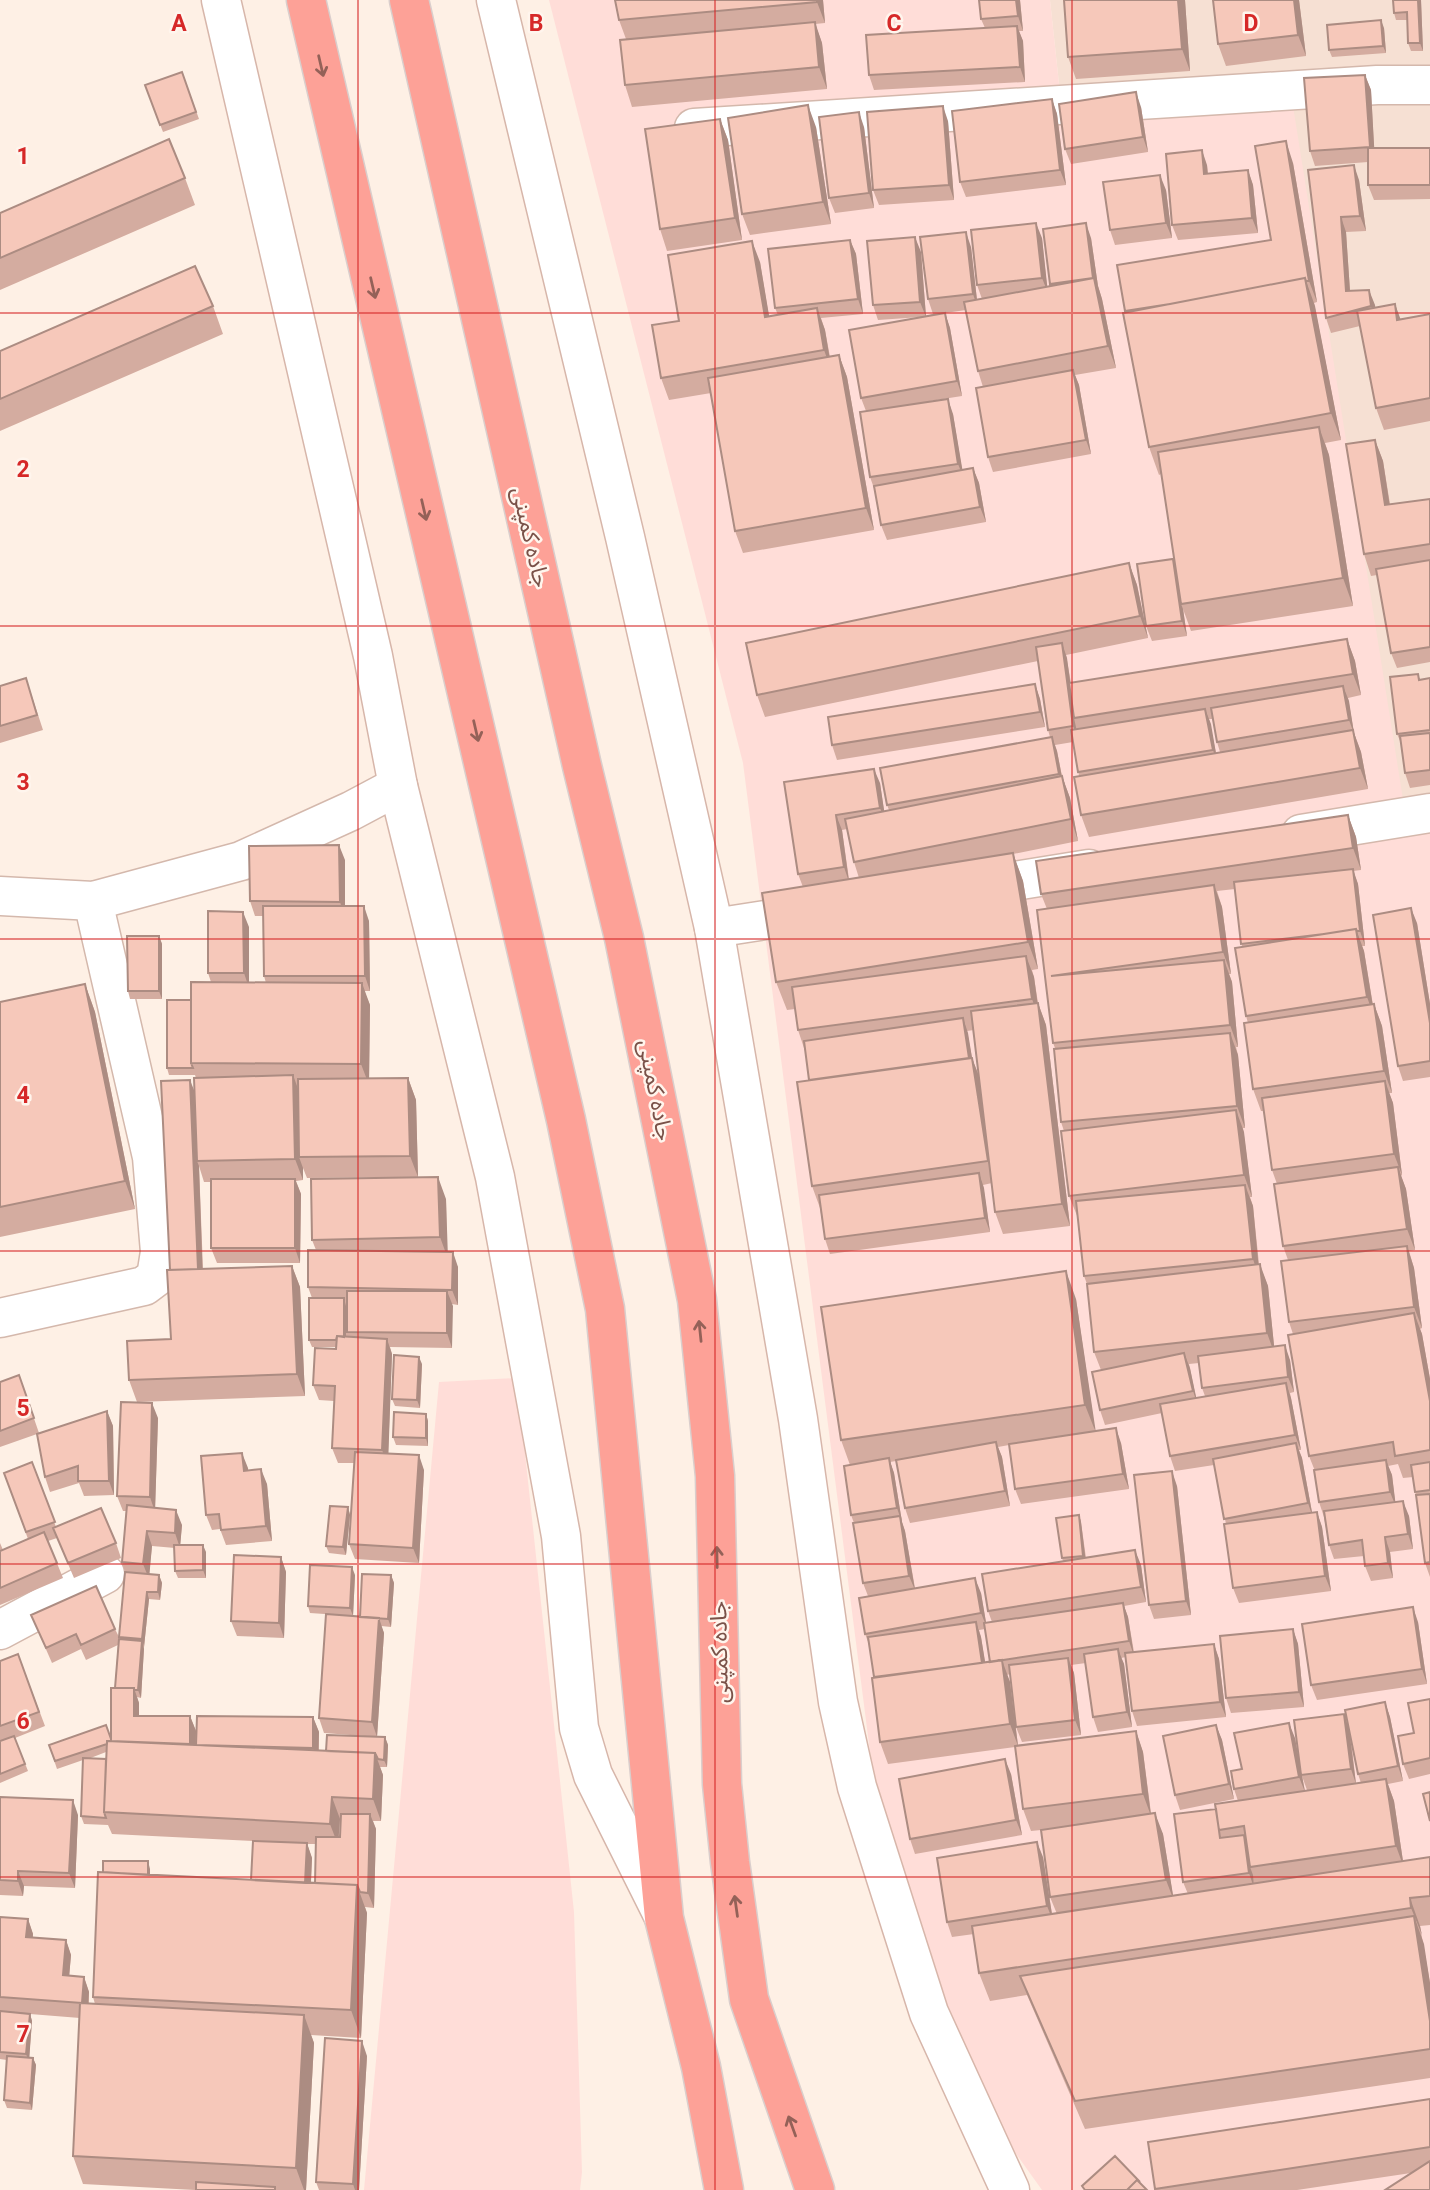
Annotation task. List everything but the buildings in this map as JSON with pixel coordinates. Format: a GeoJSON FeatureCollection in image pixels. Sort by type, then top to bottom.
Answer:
{"type":"FeatureCollection","features":[{"type":"Feature","properties":{"kind":"highway"},"geometry":{"type":"LineString","coordinates":[[306,0],[561,1094],[605,1309],[664,1918],[701,2067],[724,2190]]}},
{"type":"Feature","properties":{"kind":"highway","name":"جاده کمپنی"},"geometry":{"type":"LineString","coordinates":[[409,0],[627,951],[697,1300],[715,1476],[722,1784],[732,1876],[749,1999],[815,2190]]}},
{"type":"Feature","properties":{"kind":"street"},"geometry":{"type":"LineString","coordinates":[[221,0],[373,656],[398,786],[495,1177],[561,1536],[579,1728],[593,1775],[664,1918]]}},
{"type":"Feature","properties":{"kind":"street"},"geometry":{"type":"LineString","coordinates":[[496,0],[715,928],[798,1419],[838,1702],[857,1787],[929,2013],[1010,2190]]}},
{"type":"Feature","properties":{"kind":"street"},"geometry":{"type":"LineString","coordinates":[[694,128],[1377,85],[1430,85]]}},
{"type":"Feature","properties":{"kind":"street"},"geometry":{"type":"LineString","coordinates":[[0,896],[93,901],[241,861],[398,786]]}},
{"type":"Feature","properties":{"kind":"street"},"geometry":{"type":"LineString","coordinates":[[1265,840],[1430,813]]}},
{"type":"Feature","properties":{"kind":"street"},"geometry":{"type":"LineString","coordinates":[[935,894],[1128,862]]}},
{"type":"Feature","properties":{"kind":"street"},"geometry":{"type":"LineString","coordinates":[[0,1318],[144,1286],[156,1276],[160,1252],[152,1157],[93,901]]}},
{"type":"Feature","properties":{"kind":"street"},"geometry":{"type":"LineString","coordinates":[[715,928],[852,907]]}},
{"type":"Feature","properties":{"kind":"street"},"geometry":{"type":"LineString","coordinates":[[0,1630],[105,1574]]}},
{"type":"Feature","properties":{"kind":"shaded area"},"geometry":{"type":"Polygon","coordinates":[[[549,0],[1050,0],[1060,93],[1290,87],[1405,812],[1430,810],[1430,2190],[1042,2190],[901,1993],[743,763],[549,0]]]}},
{"type":"Feature","properties":{"kind":"shaded area"},"geometry":{"type":"Polygon","coordinates":[[[1050,0],[1430,0],[1430,810],[1405,812],[1060,93],[1050,0]]]}},
{"type":"Feature","properties":{"kind":"shaded area"},"geometry":{"type":"Polygon","coordinates":[[[517,1378],[574,1912],[582,2172],[580,2190],[364,2190],[439,1382],[517,1378]]]}}]}
